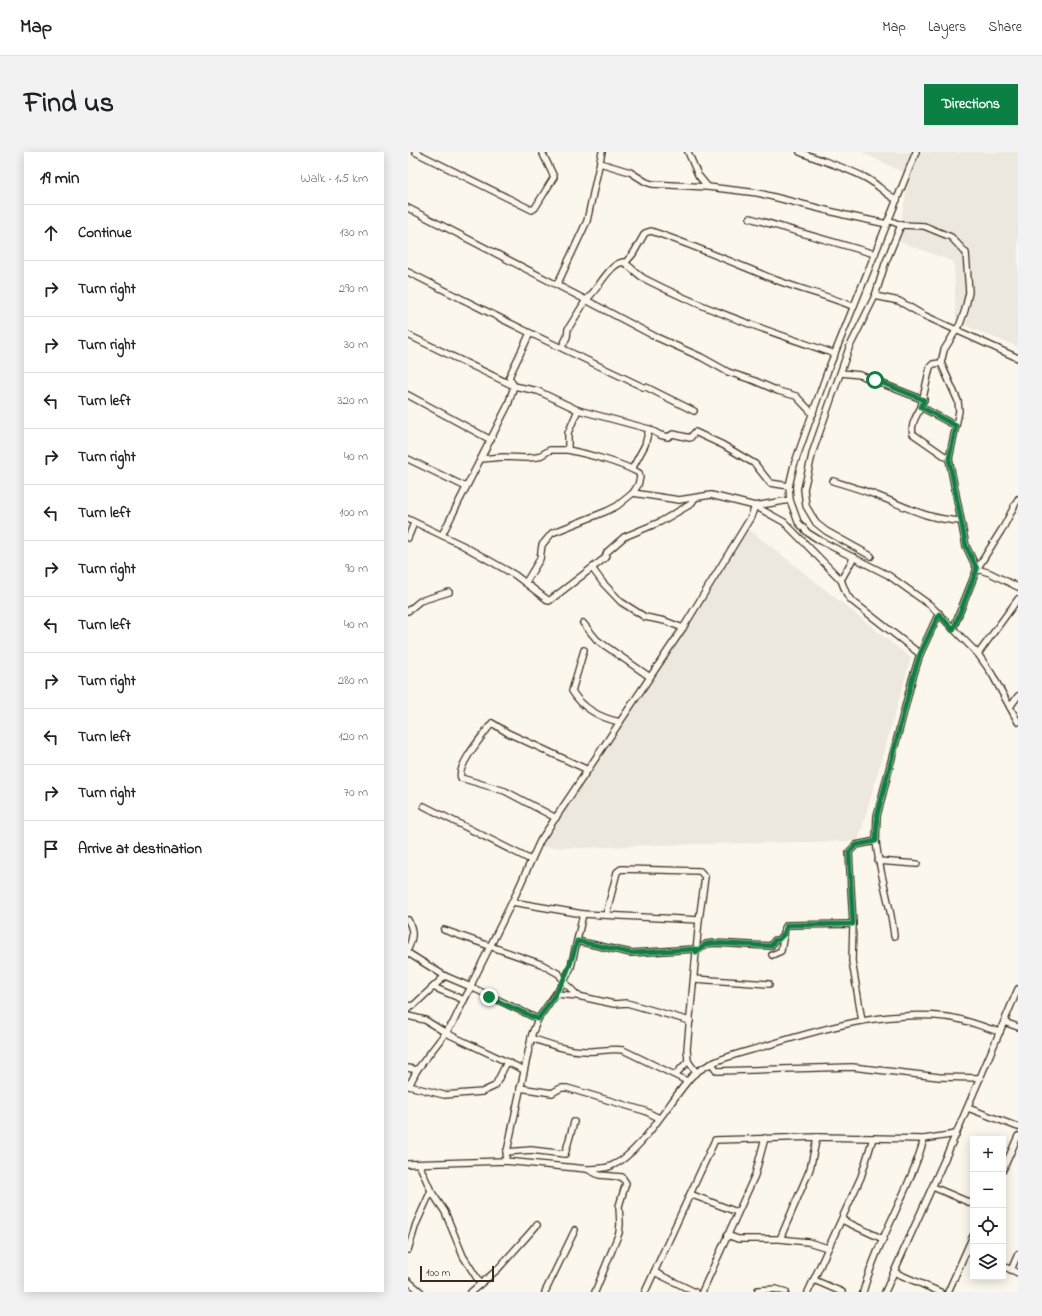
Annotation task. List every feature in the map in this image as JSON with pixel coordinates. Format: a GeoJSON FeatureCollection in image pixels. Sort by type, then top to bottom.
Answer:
{"type":"FeatureCollection","features":[{"type":"Feature","properties":{"kind":"street"},"geometry":{"type":"LineString","coordinates":[[415,152],[532,210],[535,208],[554,177],[542,152]]}},
{"type":"Feature","properties":{"kind":"street"},"geometry":{"type":"LineString","coordinates":[[557,285],[587,221],[602,152]]}},
{"type":"Feature","properties":{"kind":"street"},"geometry":{"type":"LineString","coordinates":[[688,152],[698,175],[708,187]]}},
{"type":"Feature","properties":{"kind":"street"},"geometry":{"type":"LineString","coordinates":[[800,152],[864,176],[872,181],[884,194],[897,200]]}},
{"type":"Feature","properties":{"kind":"street"},"geometry":{"type":"LineString","coordinates":[[916,152],[835,354],[794,465],[789,486],[790,500],[798,522],[808,533],[888,575],[909,589],[939,614],[978,654],[1018,722]]}},
{"type":"Feature","properties":{"kind":"street"},"geometry":{"type":"LineString","coordinates":[[600,164],[630,172],[652,184],[708,187],[758,193],[845,215],[901,225],[924,226],[951,237],[966,253],[969,292],[966,310],[944,350],[941,363],[958,401],[959,412],[949,459],[960,521],[969,554],[977,569],[990,573],[1018,587]]}},
{"type":"Feature","properties":{"kind":"street"},"geometry":{"type":"LineString","coordinates":[[408,208],[656,337],[701,357],[728,372],[778,391],[796,396],[813,414]]}},
{"type":"Feature","properties":{"kind":"street"},"geometry":{"type":"LineString","coordinates":[[750,218],[875,254]]}},
{"type":"Feature","properties":{"kind":"street"},"geometry":{"type":"LineString","coordinates":[[871,556],[821,528],[809,513],[804,497],[804,489],[810,460],[841,373],[848,348],[875,296],[885,264],[901,225]]}},
{"type":"Feature","properties":{"kind":"street"},"geometry":{"type":"LineString","coordinates":[[625,263],[645,233],[650,230],[701,248],[779,281],[829,296],[854,307]]}},
{"type":"Feature","properties":{"kind":"street"},"geometry":{"type":"LineString","coordinates":[[562,347],[567,337],[568,329],[586,300],[593,294],[614,265],[623,262],[645,279],[694,302],[758,327],[835,354]]}},
{"type":"Feature","properties":{"kind":"street"},"geometry":{"type":"LineString","coordinates":[[408,272],[530,333],[694,411]]}},
{"type":"Feature","properties":{"kind":"street"},"geometry":{"type":"LineString","coordinates":[[875,296],[899,301],[956,330],[1018,358]]}},
{"type":"Feature","properties":{"kind":"street"},"geometry":{"type":"LineString","coordinates":[[442,535],[508,405],[514,386],[509,377],[530,333]]}},
{"type":"Feature","properties":{"kind":"street"},"geometry":{"type":"LineString","coordinates":[[408,335],[514,386],[538,391],[578,410],[649,429],[660,436],[668,437],[673,434],[690,438],[695,432],[723,445],[755,464],[770,483],[789,486]]}},
{"type":"Feature","properties":{"kind":"street"},"geometry":{"type":"LineString","coordinates":[[941,363],[933,364],[930,368],[924,400],[911,430],[913,434],[949,459]]}},
{"type":"Feature","properties":{"kind":"street"},"geometry":{"type":"LineString","coordinates":[[841,373],[860,375],[924,400]]}},
{"type":"Feature","properties":{"kind":"street"},"geometry":{"type":"LineString","coordinates":[[408,395],[491,440]]}},
{"type":"Feature","properties":{"kind":"street"},"geometry":{"type":"LineString","coordinates":[[921,407],[956,426]]}},
{"type":"Feature","properties":{"kind":"street"},"geometry":{"type":"LineString","coordinates":[[568,450],[568,433],[578,410]]}},
{"type":"Feature","properties":{"kind":"street"},"geometry":{"type":"LineString","coordinates":[[632,469],[645,445],[649,429]]}},
{"type":"Feature","properties":{"kind":"street"},"geometry":{"type":"LineString","coordinates":[[481,459],[503,457],[538,457],[550,450],[568,450],[632,469],[639,474],[640,477],[633,493],[607,511],[552,533],[542,545],[540,559],[526,582]]}},
{"type":"Feature","properties":{"kind":"street"},"geometry":{"type":"LineString","coordinates":[[408,459],[466,487]]}},
{"type":"Feature","properties":{"kind":"street"},"geometry":{"type":"LineString","coordinates":[[833,481],[875,494],[925,516],[940,520],[960,521]]}},
{"type":"Feature","properties":{"kind":"street"},"geometry":{"type":"LineString","coordinates":[[633,493],[669,499],[695,498],[711,495],[754,506],[784,522],[841,580],[847,595],[852,600],[920,654]]}},
{"type":"Feature","properties":{"kind":"street"},"geometry":{"type":"LineString","coordinates":[[408,519],[442,535],[526,582],[549,601],[605,558],[607,552],[624,537],[660,522],[691,504],[695,498]]}},
{"type":"Feature","properties":{"kind":"street"},"geometry":{"type":"LineString","coordinates":[[754,506],[790,500]]}},
{"type":"Feature","properties":{"kind":"street"},"geometry":{"type":"LineString","coordinates":[[953,630],[977,569],[1017,503]]}},
{"type":"Feature","properties":{"kind":"street"},"geometry":{"type":"LineString","coordinates":[[507,1062],[499,1080],[490,1090],[439,1095],[408,1086],[417,1070],[446,1033],[464,1000],[540,841],[683,628],[751,517],[754,506]]}},
{"type":"Feature","properties":{"kind":"street"},"geometry":{"type":"LineString","coordinates":[[408,538],[414,522]]}},
{"type":"Feature","properties":{"kind":"street"},"geometry":{"type":"LineString","coordinates":[[841,580],[854,557]]}},
{"type":"Feature","properties":{"kind":"street"},"geometry":{"type":"LineString","coordinates":[[592,568],[603,583],[626,605],[645,617],[665,621],[683,628]]}},
{"type":"Feature","properties":{"kind":"street"},"geometry":{"type":"LineString","coordinates":[[408,611],[420,601],[449,592]]}},
{"type":"Feature","properties":{"kind":"street"},"geometry":{"type":"LineString","coordinates":[[978,654],[1018,599]]}},
{"type":"Feature","properties":{"kind":"street"},"geometry":{"type":"LineString","coordinates":[[894,936],[888,899],[878,861],[876,841],[877,816],[920,654],[939,614]]}},
{"type":"Feature","properties":{"kind":"street"},"geometry":{"type":"LineString","coordinates":[[583,623],[597,640],[650,677]]}},
{"type":"Feature","properties":{"kind":"street"},"geometry":{"type":"LineString","coordinates":[[584,650],[572,691],[578,699],[595,713],[608,720],[620,722]]}},
{"type":"Feature","properties":{"kind":"street"},"geometry":{"type":"LineString","coordinates":[[1010,707],[1018,696]]}},
{"type":"Feature","properties":{"kind":"street"},"geometry":{"type":"LineString","coordinates":[[556,818],[505,791],[461,778],[461,772],[469,754],[492,723],[508,733],[588,770]]}},
{"type":"Feature","properties":{"kind":"street"},"geometry":{"type":"LineString","coordinates":[[424,806],[531,860]]}},
{"type":"Feature","properties":{"kind":"street"},"geometry":{"type":"LineString","coordinates":[[862,1021],[852,961],[853,924],[849,852],[856,845],[876,841]]}},
{"type":"Feature","properties":{"kind":"street"},"geometry":{"type":"LineString","coordinates":[[878,861],[917,864]]}},
{"type":"Feature","properties":{"kind":"street"},"geometry":{"type":"LineString","coordinates":[[606,915],[617,872],[620,868],[700,871],[705,877],[699,920],[698,944],[696,951],[687,1049],[688,1061],[696,1072]]}},
{"type":"Feature","properties":{"kind":"street"},"geometry":{"type":"LineString","coordinates":[[512,902],[583,914],[699,920]]}},
{"type":"Feature","properties":{"kind":"street"},"geometry":{"type":"LineString","coordinates":[[505,1161],[531,1038],[538,1019],[564,982],[571,967],[583,914]]}},
{"type":"Feature","properties":{"kind":"street"},"geometry":{"type":"LineString","coordinates":[[408,920],[412,928],[413,938],[408,948]]}},
{"type":"Feature","properties":{"kind":"street"},"geometry":{"type":"LineString","coordinates":[[772,955],[781,951],[787,925],[853,924]]}},
{"type":"Feature","properties":{"kind":"street"},"geometry":{"type":"LineString","coordinates":[[444,930],[541,964],[556,972],[578,996]]}},
{"type":"Feature","properties":{"kind":"street"},"geometry":{"type":"LineString","coordinates":[[577,941],[631,953],[696,951],[706,944],[714,943],[771,946],[775,940],[778,940],[784,934]]}},
{"type":"Feature","properties":{"kind":"street"},"geometry":{"type":"LineString","coordinates":[[408,953],[445,976],[538,1019]]}},
{"type":"Feature","properties":{"kind":"street"},"geometry":{"type":"LineString","coordinates":[[408,1009],[409,1006],[414,1005],[445,976]]}},
{"type":"Feature","properties":{"kind":"street"},"geometry":{"type":"LineString","coordinates":[[694,979],[769,984]]}},
{"type":"Feature","properties":{"kind":"street"},"geometry":{"type":"LineString","coordinates":[[433,987],[464,1000]]}},
{"type":"Feature","properties":{"kind":"street"},"geometry":{"type":"LineString","coordinates":[[885,1292],[968,1108],[1018,989]]}},
{"type":"Feature","properties":{"kind":"street"},"geometry":{"type":"LineString","coordinates":[[556,994],[578,996],[614,1004],[628,1003],[690,1021]]}},
{"type":"Feature","properties":{"kind":"street"},"geometry":{"type":"LineString","coordinates":[[408,1016],[425,1020],[446,1033],[524,1070]]}},
{"type":"Feature","properties":{"kind":"street"},"geometry":{"type":"LineString","coordinates":[[408,1164],[505,1161],[587,1169],[611,1166],[624,1159],[659,1118],[687,1081],[696,1072],[712,1064],[847,1022],[909,1016],[947,1017],[1000,1032]]}},
{"type":"Feature","properties":{"kind":"street"},"geometry":{"type":"LineString","coordinates":[[1004,1022],[1018,1027]]}},
{"type":"Feature","properties":{"kind":"street"},"geometry":{"type":"LineString","coordinates":[[531,1038],[554,1046],[579,1050],[613,1048],[623,1050],[676,1074],[687,1081]]}},
{"type":"Feature","properties":{"kind":"street"},"geometry":{"type":"LineString","coordinates":[[676,1074],[688,1061]]}},
{"type":"Feature","properties":{"kind":"street"},"geometry":{"type":"LineString","coordinates":[[712,1064],[717,1071],[852,1067],[939,1077],[980,1078]]}},
{"type":"Feature","properties":{"kind":"street"},"geometry":{"type":"LineString","coordinates":[[408,1068],[417,1070]]}},
{"type":"Feature","properties":{"kind":"street"},"geometry":{"type":"LineString","coordinates":[[520,1088],[552,1093],[561,1088],[567,1088],[640,1109],[659,1118]]}},
{"type":"Feature","properties":{"kind":"street"},"geometry":{"type":"LineString","coordinates":[[968,1108],[1018,1127]]}},
{"type":"Feature","properties":{"kind":"street"},"geometry":{"type":"LineString","coordinates":[[506,1152],[531,1150],[564,1154],[574,1122]]}},
{"type":"Feature","properties":{"kind":"street"},"geometry":{"type":"LineString","coordinates":[[645,1292],[715,1140],[817,1137],[924,1139],[956,1134]]}},
{"type":"Feature","properties":{"kind":"street"},"geometry":{"type":"LineString","coordinates":[[1006,1163],[1018,1136]]}},
{"type":"Feature","properties":{"kind":"street"},"geometry":{"type":"LineString","coordinates":[[780,1239],[810,1169],[817,1137]]}},
{"type":"Feature","properties":{"kind":"street"},"geometry":{"type":"LineString","coordinates":[[702,1292],[755,1175],[765,1138]]}},
{"type":"Feature","properties":{"kind":"street"},"geometry":{"type":"LineString","coordinates":[[808,1292],[842,1220],[866,1164],[873,1138]]}},
{"type":"Feature","properties":{"kind":"street"},"geometry":{"type":"LineString","coordinates":[[862,1292],[883,1239],[912,1174],[924,1139]]}},
{"type":"Feature","properties":{"kind":"street"},"geometry":{"type":"LineString","coordinates":[[419,1164],[431,1191],[445,1212],[463,1256],[480,1283]]}},
{"type":"Feature","properties":{"kind":"street"},"geometry":{"type":"LineString","coordinates":[[587,1169],[599,1175],[622,1177],[626,1183],[619,1206],[619,1233],[595,1292]]}},
{"type":"Feature","properties":{"kind":"street"},"geometry":{"type":"LineString","coordinates":[[933,1187],[970,1203]]}},
{"type":"Feature","properties":{"kind":"street"},"geometry":{"type":"LineString","coordinates":[[408,1250],[416,1224],[431,1191]]}},
{"type":"Feature","properties":{"kind":"street"},"geometry":{"type":"LineString","coordinates":[[690,1194],[737,1212]]}},
{"type":"Feature","properties":{"kind":"street"},"geometry":{"type":"LineString","coordinates":[[842,1220],[883,1239]]}},
{"type":"Feature","properties":{"kind":"street"},"geometry":{"type":"LineString","coordinates":[[471,1292],[497,1270],[537,1225]]}},
{"type":"Feature","properties":{"kind":"street"},"geometry":{"type":"LineString","coordinates":[[545,1292],[575,1230]]}},
{"type":"Feature","properties":{"kind":"street"},"geometry":{"type":"LineString","coordinates":[[728,1235],[738,1239],[780,1239],[808,1242],[828,1248]]}},
{"type":"Feature","properties":{"kind":"street"},"geometry":{"type":"LineString","coordinates":[[948,1292],[970,1250]]}},
{"type":"Feature","properties":{"kind":"street"},"geometry":{"type":"LineString","coordinates":[[1011,1270],[1018,1254]]}},
{"type":"Feature","properties":{"kind":"street"},"geometry":{"type":"LineString","coordinates":[[1006,1268],[1018,1272]]}},
{"type":"Feature","properties":{"kind":"street"},"geometry":{"type":"LineString","coordinates":[[654,1272],[696,1292]]}},
{"type":"Feature","properties":{"kind":"street"},"geometry":{"type":"LineString","coordinates":[[894,1272],[940,1292]]}},
{"type":"Feature","properties":{"kind":"street"},"geometry":{"type":"LineString","coordinates":[[814,1280],[842,1292]]}},
{"type":"Feature","properties":{"kind":"street"},"geometry":{"type":"LineString","coordinates":[[408,1281],[421,1292]]}},
{"type":"Feature","properties":{"kind":"street"},"geometry":{"type":"LineString","coordinates":[[758,1290],[776,1289],[786,1292]]}},
{"type":"Feature","properties":{"kind":"shaded area"},"geometry":{"type":"Polygon","coordinates":[[[861,152],[1018,152],[1018,347],[956,322],[954,262],[898,241],[909,175],[861,152]]]}},
{"type":"Feature","properties":{"kind":"shaded area"},"geometry":{"type":"Polygon","coordinates":[[[749,529],[911,658],[858,841],[652,845],[583,848],[538,847],[749,529]]]}},
{"type":"Feature","properties":{"kind":"route"},"geometry":{"type":"LineString","coordinates":[[489,997],[538,1019],[564,982],[571,967],[577,941],[625,953],[696,949],[696,952],[706,944],[723,942],[771,946],[775,940],[778,940],[784,934],[787,925],[853,924],[849,852],[856,845],[876,841],[875,828],[877,816],[920,654],[939,614],[953,630],[977,569],[966,546],[949,459],[952,436],[956,426],[921,407],[924,400],[875,380]]}}]}
